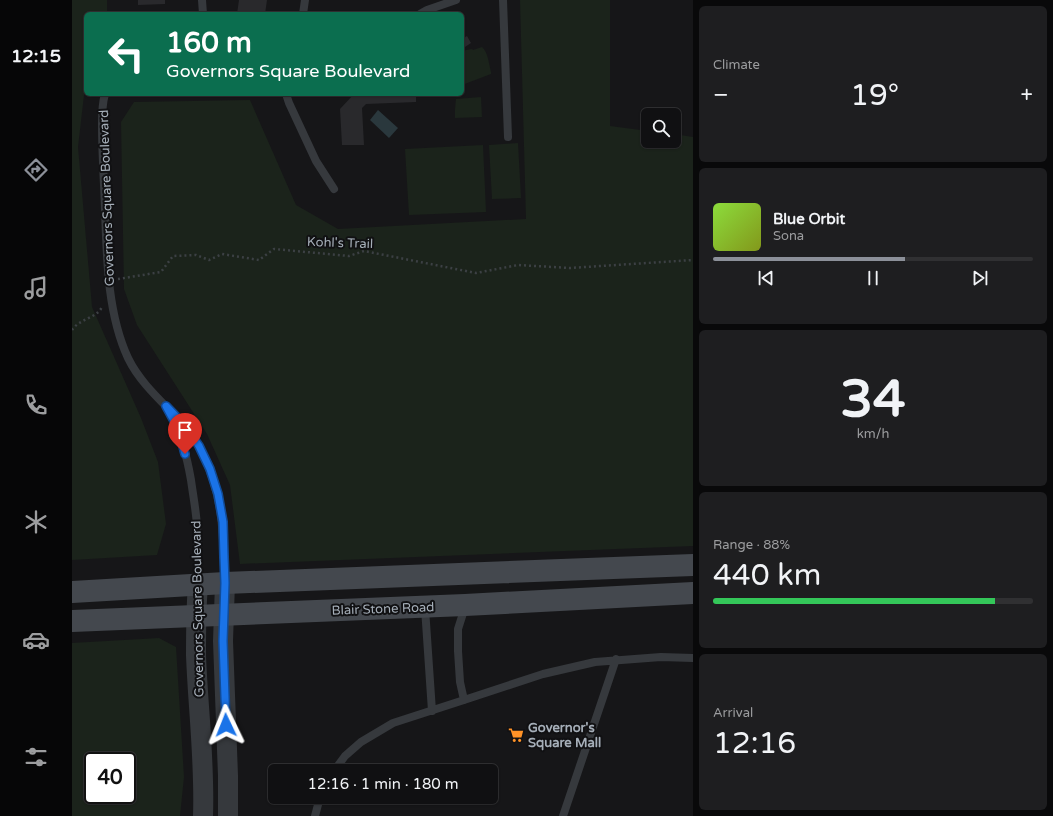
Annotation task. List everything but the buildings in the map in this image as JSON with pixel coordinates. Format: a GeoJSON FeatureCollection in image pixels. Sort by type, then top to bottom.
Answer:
{"type":"FeatureCollection","features":[{"type":"Feature","properties":{"kind":"main road"},"geometry":{"type":"LineString","coordinates":[[72,592],[225,583],[693,565]]}},
{"type":"Feature","properties":{"kind":"main road"},"geometry":{"type":"LineString","coordinates":[[425,607],[430,596],[453,575]]}},
{"type":"Feature","properties":{"kind":"main road","name":"Blair Stone Road"},"geometry":{"type":"LineString","coordinates":[[72,621],[425,607],[693,593]]}},
{"type":"Feature","properties":{"kind":"street","name":"Governors Square Boulevard"},"geometry":{"type":"LineString","coordinates":[[225,583],[224,670],[228,816]]}},
{"type":"Feature","properties":{"kind":"street","name":"Governors Square Boulevard"},"geometry":{"type":"LineString","coordinates":[[198,585],[196,655],[204,792],[203,816]]}},
{"type":"Feature","properties":{"kind":"lane"},"geometry":{"type":"LineString","coordinates":[[202,0],[203,12]]}},
{"type":"Feature","properties":{"kind":"lane"},"geometry":{"type":"LineString","coordinates":[[303,12],[305,0]]}},
{"type":"Feature","properties":{"kind":"lane"},"geometry":{"type":"LineString","coordinates":[[424,12],[456,0]]}},
{"type":"Feature","properties":{"kind":"lane"},"geometry":{"type":"LineString","coordinates":[[504,0],[508,137]]}},
{"type":"Feature","properties":{"kind":"lane","name":"Governors Square Boulevard"},"geometry":{"type":"LineString","coordinates":[[105,96],[102,138],[107,260],[114,312],[120,337],[128,358],[138,375],[187,428],[199,446],[210,469],[218,494],[223,522],[225,583]]}},
{"type":"Feature","properties":{"kind":"lane"},"geometry":{"type":"LineString","coordinates":[[286,96],[288,104],[316,161],[334,189]]}},
{"type":"Feature","properties":{"kind":"lane","name":"Governors Square Boulevard"},"geometry":{"type":"LineString","coordinates":[[166,406],[178,428],[188,462],[197,525],[198,585]]}},
{"type":"Feature","properties":{"kind":"lane"},"geometry":{"type":"LineString","coordinates":[[464,700],[460,682],[458,629],[465,605]]}},
{"type":"Feature","properties":{"kind":"lane"},"geometry":{"type":"LineString","coordinates":[[425,607],[432,711]]}},
{"type":"Feature","properties":{"kind":"lane"},"geometry":{"type":"LineString","coordinates":[[339,764],[345,756],[361,742],[393,723],[543,674],[595,662],[616,659],[661,657],[693,658]]}},
{"type":"Feature","properties":{"kind":"lane"},"geometry":{"type":"LineString","coordinates":[[563,816],[616,659]]}},
{"type":"Feature","properties":{"kind":"lane"},"geometry":{"type":"LineString","coordinates":[[315,816],[318,804]]}},
{"type":"Feature","properties":{"kind":"path","name":"Kohl's Trail"},"geometry":{"type":"LineString","coordinates":[[110,287],[118,279],[161,272],[173,256],[196,255],[209,260],[222,254],[259,260],[274,250],[349,256],[364,251],[476,273],[518,265],[570,268],[693,260]]}},
{"type":"Feature","properties":{"kind":"path"},"geometry":{"type":"LineString","coordinates":[[72,330],[75,325],[100,312],[110,287]]}},
{"type":"Feature","properties":{"kind":"shaded area"},"geometry":{"type":"Polygon","coordinates":[[[72,0],[107,0],[107,12],[84,12],[84,95],[78,147],[92,307],[141,418],[158,462],[166,524],[157,555],[72,560],[72,0]]]}},
{"type":"Feature","properties":{"kind":"shaded area"},"geometry":{"type":"Polygon","coordinates":[[[520,0],[610,0],[610,126],[641,130],[641,148],[681,148],[681,135],[693,137],[693,546],[240,564],[230,485],[207,434],[137,325],[124,289],[121,122],[134,102],[250,100],[296,205],[338,229],[526,219],[520,0]]]}},
{"type":"Feature","properties":{"kind":"shaded area"},"geometry":{"type":"Polygon","coordinates":[[[482,47],[484,49],[489,62],[491,74],[464,84],[464,51],[482,47]]]}},
{"type":"Feature","properties":{"kind":"shaded area"},"geometry":{"type":"Polygon","coordinates":[[[481,97],[482,117],[455,118],[456,99],[481,97]]]}},
{"type":"Feature","properties":{"kind":"shaded area"},"geometry":{"type":"Polygon","coordinates":[[[378,110],[398,128],[389,138],[370,120],[378,110]]]}},
{"type":"Feature","properties":{"kind":"shaded area"},"geometry":{"type":"Polygon","coordinates":[[[518,143],[521,198],[492,199],[489,145],[518,143]]]}},
{"type":"Feature","properties":{"kind":"shaded area"},"geometry":{"type":"Polygon","coordinates":[[[483,145],[486,212],[409,215],[405,149],[483,145]]]}},
{"type":"Feature","properties":{"kind":"shaded area"},"geometry":{"type":"Polygon","coordinates":[[[159,638],[176,647],[184,777],[180,816],[72,816],[72,643],[159,638]]]}},
{"type":"Feature","properties":{"kind":"place","name":"Governor's Square Mall"},"geometry":{"type":"Point","coordinates":[516,735]}},
{"type":"Feature","properties":{"kind":"route"},"geometry":{"type":"LineString","coordinates":[[185,454],[178,428],[166,406],[187,428],[199,446],[210,469],[218,494],[223,522],[225,583],[223,641],[226,725]]}}]}
